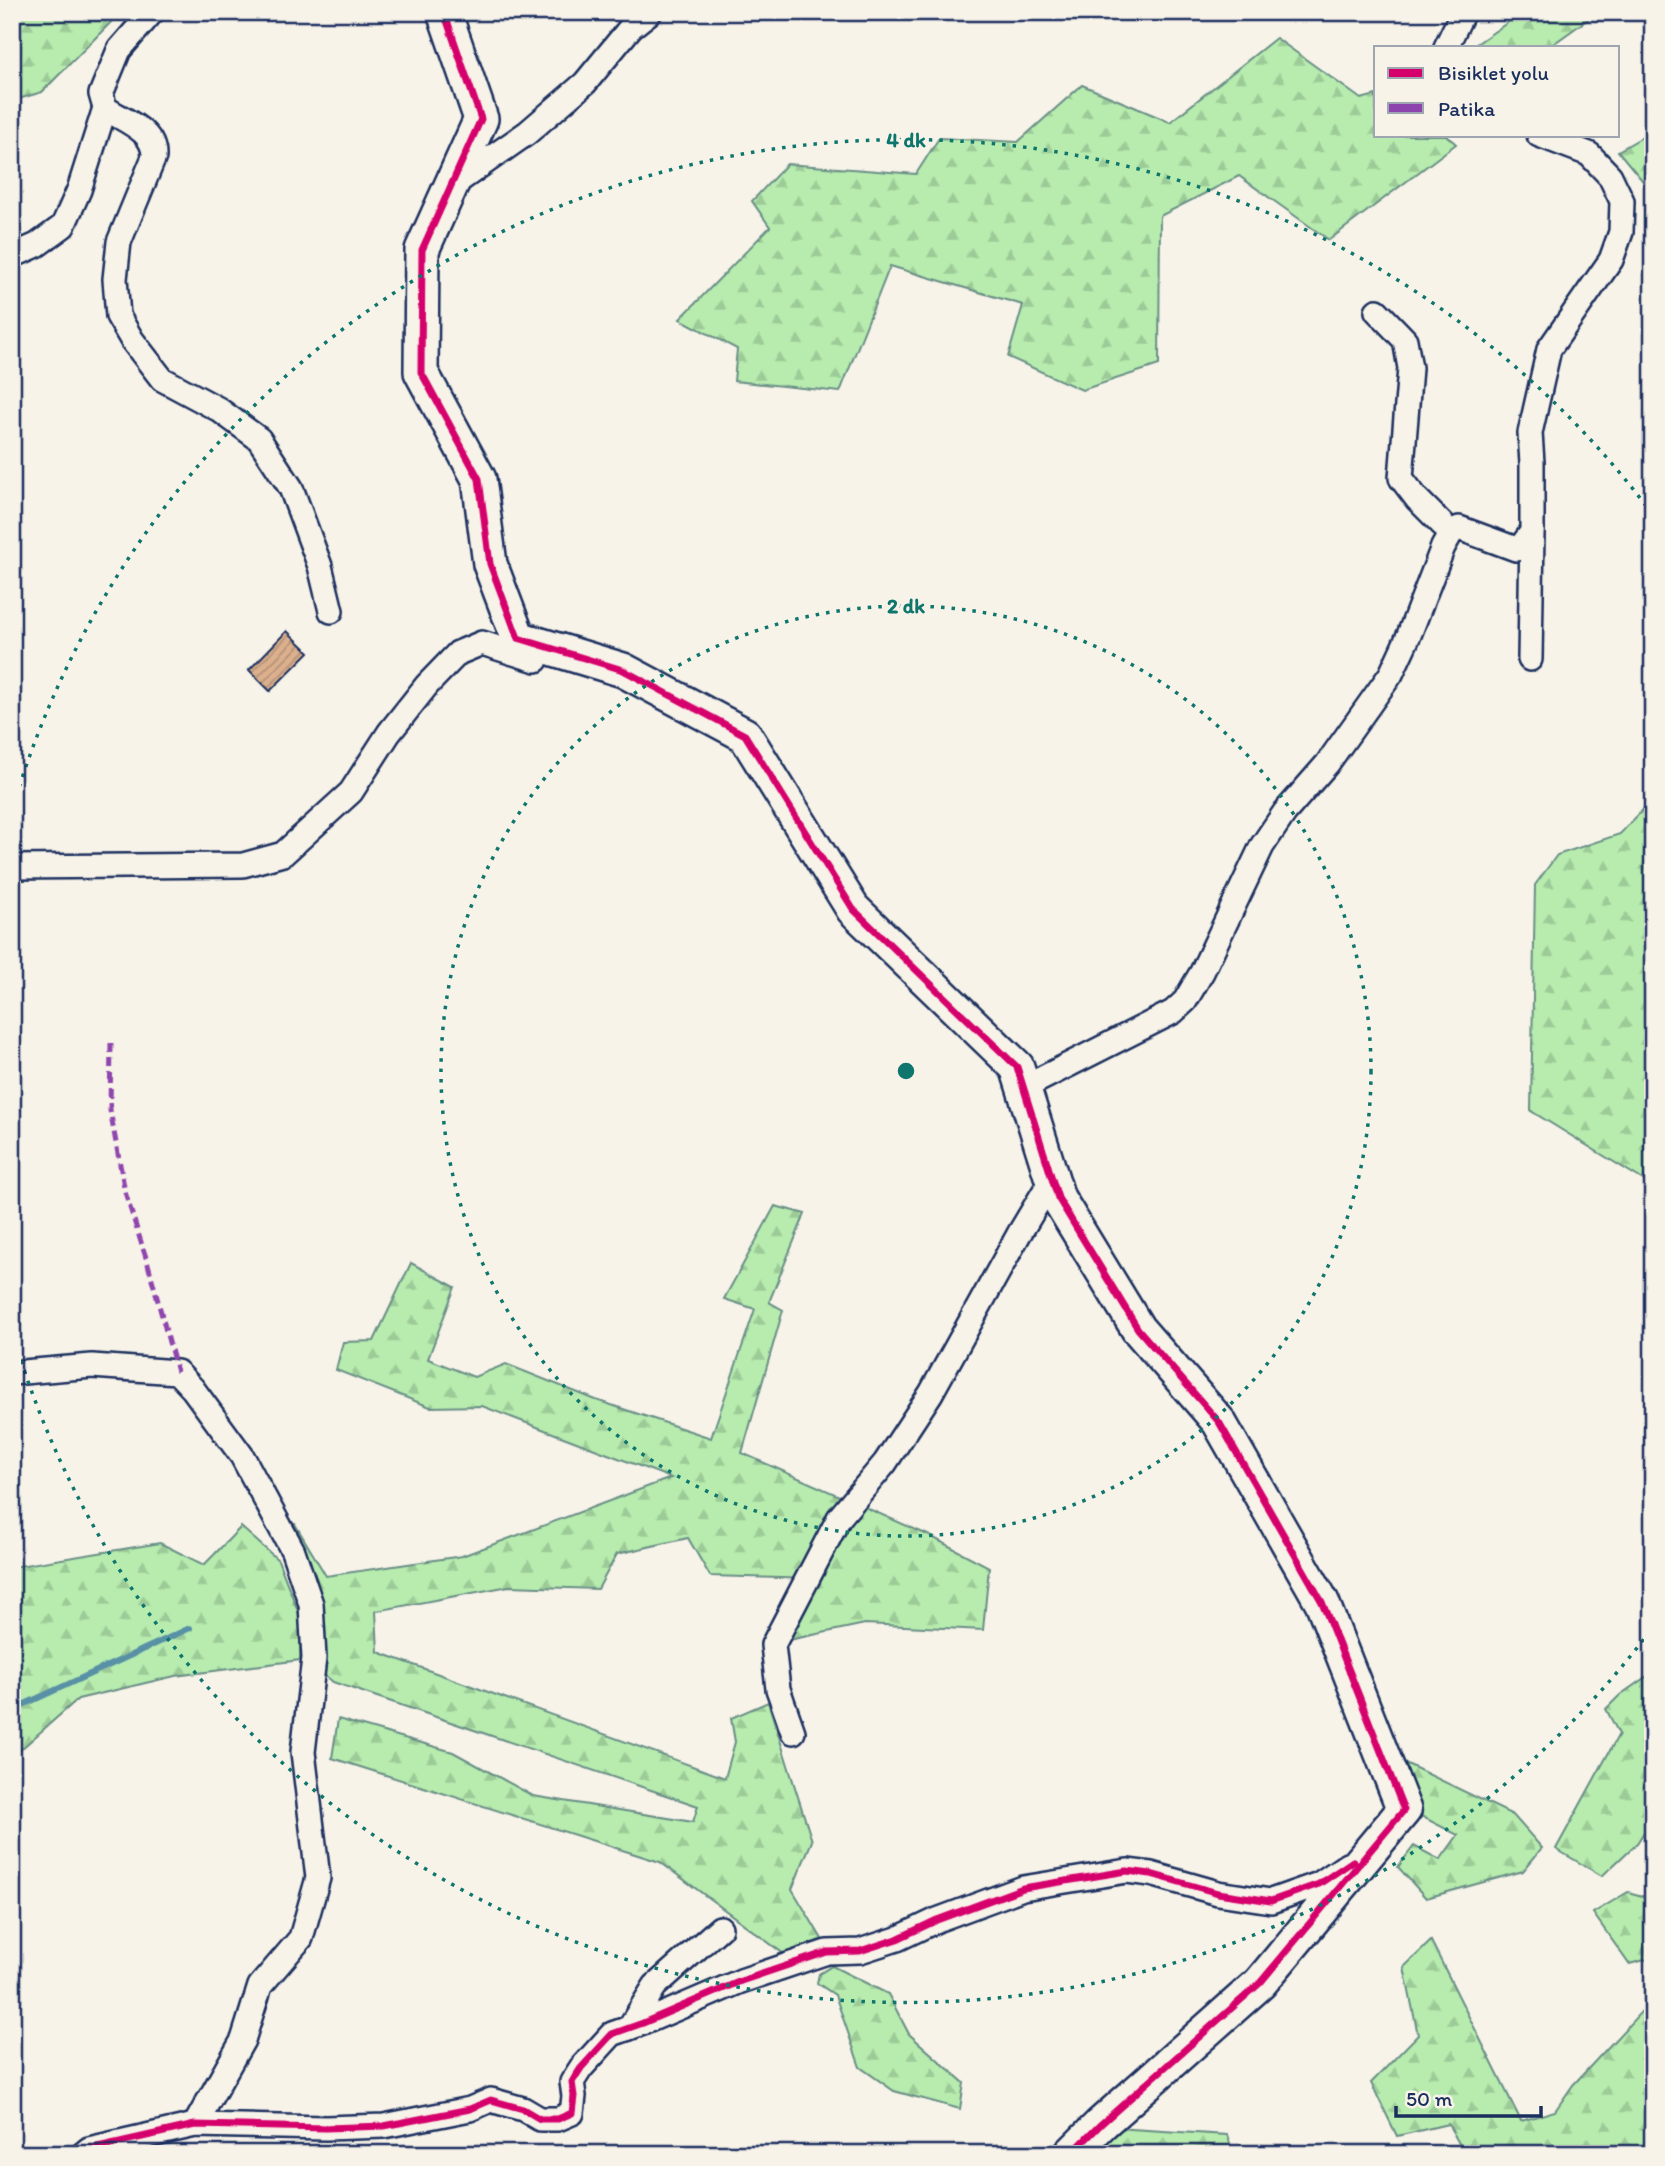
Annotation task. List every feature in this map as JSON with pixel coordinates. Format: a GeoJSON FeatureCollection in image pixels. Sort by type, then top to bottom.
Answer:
{"type":"FeatureCollection","features":[{"type":"Feature","properties":{"kind":"street"},"geometry":{"type":"LineString","coordinates":[[12,253],[19,253],[37,245],[63,226],[79,190],[105,108],[101,94],[119,50],[152,12]]}},
{"type":"Feature","properties":{"kind":"street"},"geometry":{"type":"LineString","coordinates":[[451,186],[527,133],[585,83],[631,27],[650,12]]}},
{"type":"Feature","properties":{"kind":"street"},"geometry":{"type":"LineString","coordinates":[[1446,46],[1463,12]]}},
{"type":"Feature","properties":{"kind":"street"},"geometry":{"type":"LineString","coordinates":[[450,21],[481,118],[422,250],[421,372],[479,479],[490,564],[517,638],[622,670],[745,735],[853,909],[1017,1067],[1058,1198],[1138,1329],[1219,1422],[1322,1602],[1404,1810],[1260,1983],[1101,2124],[1071,2154]]}},
{"type":"Feature","properties":{"kind":"street"},"geometry":{"type":"LineString","coordinates":[[105,108],[144,131],[154,149],[154,157],[119,242],[116,279],[118,316],[132,340],[162,379],[218,409],[259,439],[291,488],[320,566],[331,611]]}},
{"type":"Feature","properties":{"kind":"street"},"geometry":{"type":"LineString","coordinates":[[1530,659],[1530,433],[1549,349],[1611,260],[1621,232],[1622,201],[1610,176],[1589,154],[1542,136]]}},
{"type":"Feature","properties":{"kind":"street"},"geometry":{"type":"LineString","coordinates":[[1377,311],[1405,340],[1410,368],[1401,478],[1417,499],[1451,533]]}},
{"type":"Feature","properties":{"kind":"street"},"geometry":{"type":"LineString","coordinates":[[1023,1088],[1173,1012],[1185,1001],[1202,972],[1262,846],[1285,812],[1327,764],[1391,674],[1451,533],[1459,528],[1516,549],[1532,532]]}},
{"type":"Feature","properties":{"kind":"street"},"geometry":{"type":"LineString","coordinates":[[12,867],[243,866],[283,854],[351,792],[389,733],[427,685],[458,653],[482,643],[541,662],[573,668],[606,665]]}},
{"type":"Feature","properties":{"kind":"street"},"geometry":{"type":"LineString","coordinates":[[793,1732],[778,1689],[773,1645],[839,1518],[885,1463],[931,1393],[1052,1179]]}},
{"type":"Feature","properties":{"kind":"street"},"geometry":{"type":"LineString","coordinates":[[12,1373],[92,1366],[177,1371],[242,1456],[293,1551],[311,1604],[314,1658],[303,1752],[318,1878],[301,1938],[260,1986],[243,2040],[195,2125]]}},
{"type":"Feature","properties":{"kind":"street"},"geometry":{"type":"LineString","coordinates":[[83,2154],[89,2148],[195,2125],[384,2126],[470,2109],[491,2101],[523,2109],[540,2119],[558,2119],[572,2113],[575,2096],[572,2082],[580,2068],[612,2034],[741,1981],[827,1952],[860,1951],[897,1939],[937,1920],[1023,1888],[1126,1871],[1151,1874],[1218,1893],[1271,1900],[1319,1884],[1372,1849]]}},
{"type":"Feature","properties":{"kind":"street"},"geometry":{"type":"LineString","coordinates":[[629,2028],[655,1986],[720,1928]]}},
{"type":"Feature","properties":{"kind":"green space"},"geometry":{"type":"Polygon","coordinates":[[[12,12],[121,12],[42,92],[12,101],[12,12]]]}},
{"type":"Feature","properties":{"kind":"green space"},"geometry":{"type":"Polygon","coordinates":[[[1523,12],[1598,12],[1550,46],[1473,46],[1523,12]]]}},
{"type":"Feature","properties":{"kind":"green space"},"geometry":{"type":"Polygon","coordinates":[[[1276,38],[1361,99],[1374,96],[1374,136],[1447,136],[1456,144],[1329,240],[1239,176],[1160,216],[1159,365],[1082,390],[1008,357],[1023,305],[890,266],[840,392],[734,381],[737,349],[680,319],[770,227],[752,201],[787,164],[916,174],[939,138],[1018,142],[1082,85],[1170,122],[1276,38]]]}},
{"type":"Feature","properties":{"kind":"green space"},"geometry":{"type":"Polygon","coordinates":[[[1653,131],[1653,190],[1651,191],[1618,151],[1653,131]]]}},
{"type":"Feature","properties":{"kind":"green space"},"geometry":{"type":"Polygon","coordinates":[[[1653,799],[1653,1186],[1531,1111],[1535,885],[1557,855],[1620,834],[1653,799]]]}},
{"type":"Feature","properties":{"kind":"green space"},"geometry":{"type":"Polygon","coordinates":[[[775,1206],[805,1214],[769,1302],[783,1310],[742,1453],[930,1536],[989,1567],[983,1630],[865,1624],[784,1641],[814,1579],[710,1576],[688,1538],[617,1554],[598,1589],[509,1586],[376,1611],[378,1652],[725,1778],[735,1742],[731,1718],[768,1702],[812,1841],[792,1889],[822,1939],[784,1954],[660,1862],[332,1758],[338,1719],[453,1752],[533,1796],[693,1822],[698,1806],[333,1682],[321,1672],[287,1527],[295,1524],[326,1576],[462,1556],[671,1478],[482,1406],[430,1407],[336,1370],[343,1342],[374,1341],[411,1263],[455,1287],[428,1359],[474,1377],[506,1364],[596,1400],[711,1438],[755,1309],[724,1299],[775,1206]]]}},
{"type":"Feature","properties":{"kind":"green space"},"geometry":{"type":"Polygon","coordinates":[[[241,1527],[278,1560],[301,1619],[300,1660],[175,1676],[78,1699],[12,1757],[12,1567],[160,1543],[204,1565],[241,1527]]]}},
{"type":"Feature","properties":{"kind":"green space"},"geometry":{"type":"Polygon","coordinates":[[[1653,1672],[1653,1818],[1637,1843],[1602,1876],[1556,1849],[1619,1734],[1606,1709],[1620,1695],[1653,1672]]]}},
{"type":"Feature","properties":{"kind":"green space"},"geometry":{"type":"Polygon","coordinates":[[[1401,1761],[1513,1815],[1542,1848],[1523,1871],[1426,1898],[1398,1867],[1414,1846],[1440,1860],[1458,1835],[1415,1813],[1401,1761]]]}},
{"type":"Feature","properties":{"kind":"green space"},"geometry":{"type":"Polygon","coordinates":[[[1628,1892],[1653,1899],[1653,1958],[1629,1964],[1593,1913],[1628,1892]]]}},
{"type":"Feature","properties":{"kind":"green space"},"geometry":{"type":"Polygon","coordinates":[[[1431,1941],[1521,2121],[1555,2111],[1573,2085],[1653,1999],[1653,2154],[1465,2154],[1448,2124],[1397,2136],[1371,2083],[1418,2035],[1404,1967],[1431,1941]]]}},
{"type":"Feature","properties":{"kind":"green space"},"geometry":{"type":"Polygon","coordinates":[[[832,1966],[888,1994],[909,2034],[964,2083],[960,2109],[894,2091],[860,2067],[835,1995],[817,1983],[819,1974],[832,1966]]]}},
{"type":"Feature","properties":{"kind":"green space"},"geometry":{"type":"Polygon","coordinates":[[[1115,2128],[1227,2135],[1234,2154],[1070,2154],[1115,2128]]]}},
{"type":"Feature","properties":{"kind":"building"},"geometry":{"type":"Polygon","coordinates":[[[287,631],[309,652],[270,691],[249,670],[287,631]]]}},
{"type":"Feature","properties":{"kind":"waterway"},"geometry":{"type":"LineString","coordinates":[[12,1710],[190,1628]]}},
{"type":"Feature","properties":{"kind":"marked path"},"geometry":{"type":"LineString","coordinates":[[111,1043],[110,1110],[125,1192],[148,1264],[177,1372]]}},
{"type":"Feature","properties":{"kind":"cycle path"},"geometry":{"type":"LineString","coordinates":[[444,12],[481,119],[422,250],[421,372],[479,479],[490,564],[518,638],[623,670],[745,735],[853,909],[1017,1067],[1058,1198],[1138,1329],[1219,1422],[1322,1602],[1404,1810],[1260,1983],[1101,2124],[1071,2154]]}},
{"type":"Feature","properties":{"kind":"cycle path"},"geometry":{"type":"LineString","coordinates":[[83,2154],[89,2149],[195,2125],[326,2128],[384,2126],[470,2109],[491,2100],[523,2109],[540,2119],[558,2119],[572,2113],[572,2082],[612,2034],[741,1981],[827,1952],[860,1951],[897,1939],[937,1920],[1023,1888],[1127,1871],[1151,1874],[1218,1893],[1271,1901],[1319,1884],[1353,1861]]}}]}
